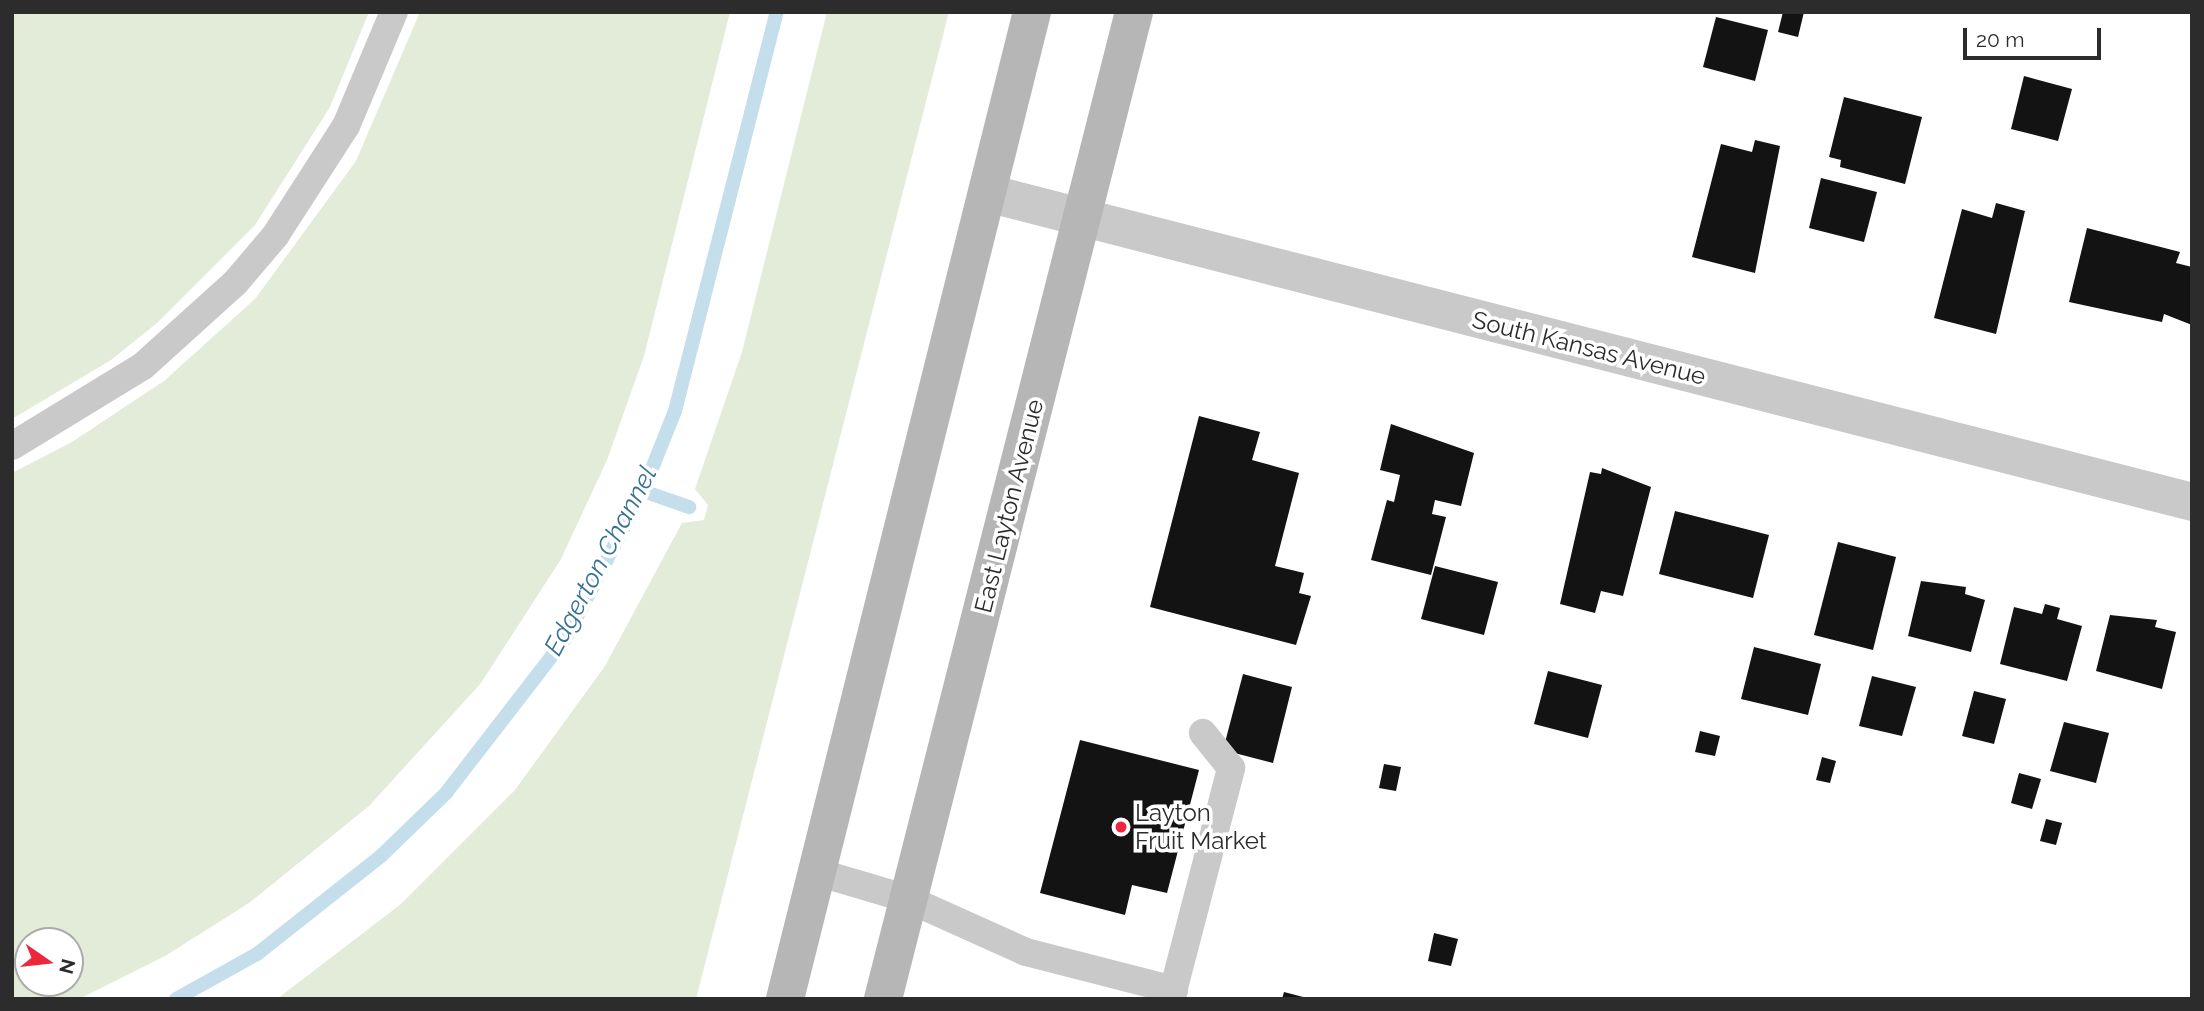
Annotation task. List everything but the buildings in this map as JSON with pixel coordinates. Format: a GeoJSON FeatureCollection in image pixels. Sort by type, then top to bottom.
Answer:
{"type":"FeatureCollection","features":[{"type":"Feature","properties":{"kind":"main road"},"geometry":{"type":"LineString","coordinates":[[785,999],[1032,12]]}},
{"type":"Feature","properties":{"kind":"main road","name":"East Layton Avenue"},"geometry":{"type":"LineString","coordinates":[[883,999],[1134,12]]}},
{"type":"Feature","properties":{"kind":"street","name":"South Kansas Avenue"},"geometry":{"type":"LineString","coordinates":[[988,192],[2192,502]]}},
{"type":"Feature","properties":{"kind":"lane"},"geometry":{"type":"LineString","coordinates":[[12,446],[143,366],[235,283],[275,236],[346,126],[394,12]]}},
{"type":"Feature","properties":{"kind":"lane"},"geometry":{"type":"LineString","coordinates":[[817,872],[908,899],[1026,952],[1173,994],[1231,768],[1203,733]]}},
{"type":"Feature","properties":{"kind":"green space"},"geometry":{"type":"Polygon","coordinates":[[[12,12],[369,12],[330,107],[255,225],[157,323],[111,360],[12,419],[12,12]]]}},
{"type":"Feature","properties":{"kind":"green space"},"geometry":{"type":"Polygon","coordinates":[[[420,12],[730,12],[644,356],[607,460],[561,559],[481,683],[369,806],[249,903],[165,956],[84,996],[84,927],[14,927],[14,997],[83,997],[12,999],[12,473],[72,442],[164,381],[255,299],[356,161],[420,12]]]}},
{"type":"Feature","properties":{"kind":"green space"},"geometry":{"type":"Polygon","coordinates":[[[827,12],[949,12],[696,999],[277,999],[401,904],[515,790],[605,666],[682,523],[704,520],[708,505],[695,489],[742,352],[827,12]]]}},
{"type":"Feature","properties":{"kind":"waterway","name":"Edgerton Channel"},"geometry":{"type":"LineString","coordinates":[[176,999],[257,954],[381,856],[446,793],[565,639],[643,491],[675,411],[777,12]]}},
{"type":"Feature","properties":{"kind":"waterway"},"geometry":{"type":"LineString","coordinates":[[643,491],[689,507]]}},
{"type":"Feature","properties":{"kind":"place","name":"Layton Fruit Market"},"geometry":{"type":"Point","coordinates":[1121,827]}}]}
